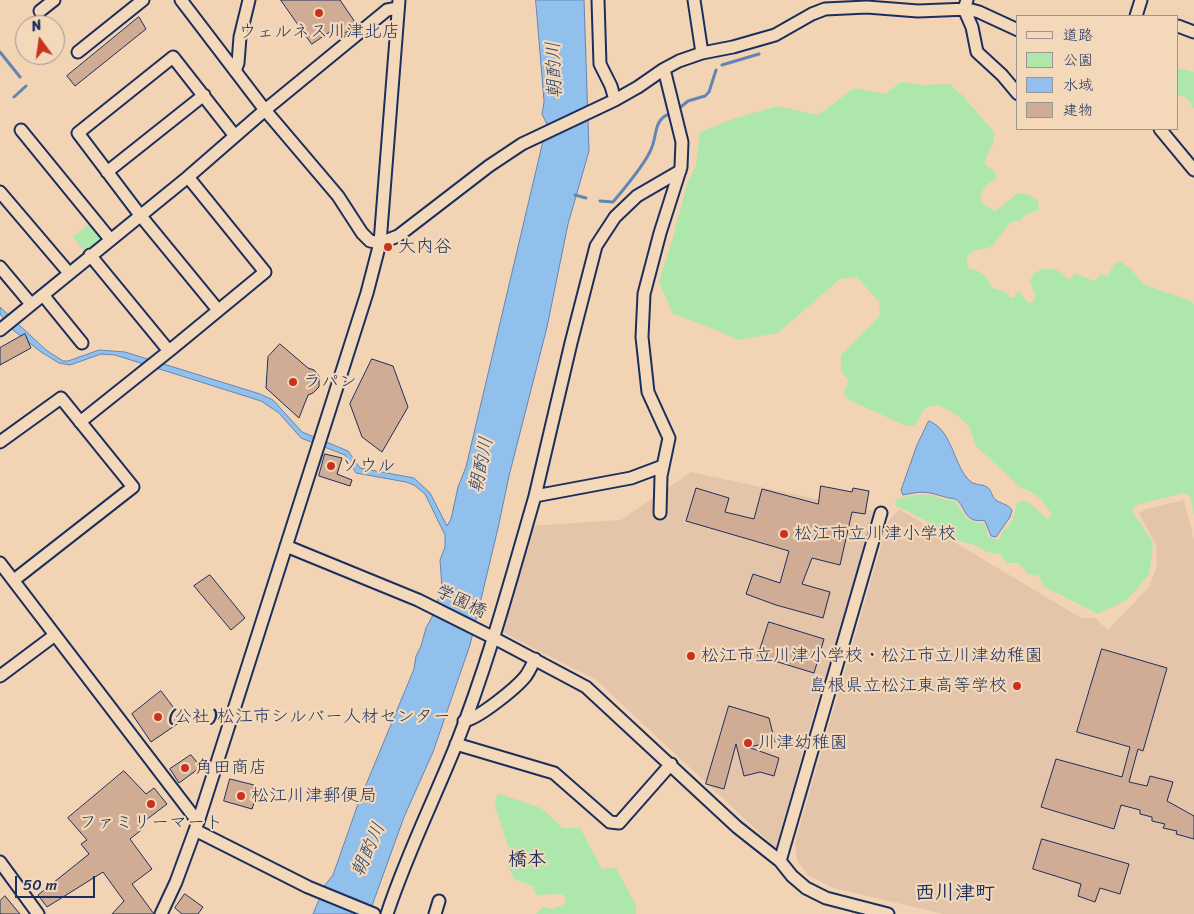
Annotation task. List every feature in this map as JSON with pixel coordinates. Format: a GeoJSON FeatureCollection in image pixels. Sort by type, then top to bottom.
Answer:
{"type":"FeatureCollection","features":[{"type":"Feature","properties":{"kind":"street"},"geometry":{"type":"LineString","coordinates":[[40,12],[54,0]]}},
{"type":"Feature","properties":{"kind":"street"},"geometry":{"type":"LineString","coordinates":[[78,52],[143,0]]}},
{"type":"Feature","properties":{"kind":"street"},"geometry":{"type":"LineString","coordinates":[[181,0],[265,110],[338,196],[362,233],[370,241],[380,243],[398,236],[489,166],[522,144],[609,103],[679,61],[702,53],[733,47],[775,35],[812,14],[824,10],[867,6],[918,11],[966,5],[1016,29]]}},
{"type":"Feature","properties":{"kind":"street"},"geometry":{"type":"LineString","coordinates":[[235,71],[238,63],[240,37],[249,0]]}},
{"type":"Feature","properties":{"kind":"street"},"geometry":{"type":"LineString","coordinates":[[598,0],[600,64],[611,86],[609,103]]}},
{"type":"Feature","properties":{"kind":"street"},"geometry":{"type":"LineString","coordinates":[[694,0],[702,53]]}},
{"type":"Feature","properties":{"kind":"street"},"geometry":{"type":"LineString","coordinates":[[1136,14],[1141,0]]}},
{"type":"Feature","properties":{"kind":"street"},"geometry":{"type":"LineString","coordinates":[[6,324],[188,177],[265,110],[387,10],[399,4]]}},
{"type":"Feature","properties":{"kind":"street"},"geometry":{"type":"LineString","coordinates":[[161,914],[176,882],[197,826],[367,293],[380,243],[399,4]]}},
{"type":"Feature","properties":{"kind":"street"},"geometry":{"type":"LineString","coordinates":[[966,5],[977,52],[1002,75],[1016,92]]}},
{"type":"Feature","properties":{"kind":"street"},"geometry":{"type":"LineString","coordinates":[[1179,26],[1194,32]]}},
{"type":"Feature","properties":{"kind":"street"},"geometry":{"type":"LineString","coordinates":[[218,310],[140,215],[78,133],[173,57],[235,136]]}},
{"type":"Feature","properties":{"kind":"street"},"geometry":{"type":"LineString","coordinates":[[660,512],[660,476],[669,438],[648,392],[642,337],[644,294],[680,171],[682,142],[664,69]]}},
{"type":"Feature","properties":{"kind":"street"},"geometry":{"type":"LineString","coordinates":[[107,172],[204,96]]}},
{"type":"Feature","properties":{"kind":"street"},"geometry":{"type":"LineString","coordinates":[[21,130],[110,239]]}},
{"type":"Feature","properties":{"kind":"street"},"geometry":{"type":"LineString","coordinates":[[1161,130],[1194,170]]}},
{"type":"Feature","properties":{"kind":"street"},"geometry":{"type":"LineString","coordinates":[[387,914],[399,877],[456,744],[535,496],[570,343],[596,246],[615,217],[637,196],[680,171]]}},
{"type":"Feature","properties":{"kind":"street"},"geometry":{"type":"LineString","coordinates":[[80,422],[265,272],[188,177]]}},
{"type":"Feature","properties":{"kind":"street"},"geometry":{"type":"LineString","coordinates":[[0,192],[69,273]]}},
{"type":"Feature","properties":{"kind":"street"},"geometry":{"type":"LineString","coordinates":[[90,255],[168,351]]}},
{"type":"Feature","properties":{"kind":"street"},"geometry":{"type":"LineString","coordinates":[[0,268],[31,304]]}},
{"type":"Feature","properties":{"kind":"street"},"geometry":{"type":"LineString","coordinates":[[42,295],[82,342]]}},
{"type":"Feature","properties":{"kind":"street"},"geometry":{"type":"LineString","coordinates":[[0,442],[61,398],[133,487],[14,580]]}},
{"type":"Feature","properties":{"kind":"street"},"geometry":{"type":"LineString","coordinates":[[535,496],[631,478],[663,466]]}},
{"type":"Feature","properties":{"kind":"street"},"geometry":{"type":"LineString","coordinates":[[780,861],[882,513]]}},
{"type":"Feature","properties":{"kind":"street","name":"学園橋"},"geometry":{"type":"LineString","coordinates":[[286,546],[418,600],[491,636],[586,687],[737,827],[780,861],[792,876],[806,888],[826,898],[881,913]]}},
{"type":"Feature","properties":{"kind":"street"},"geometry":{"type":"LineString","coordinates":[[0,563],[197,826],[308,887],[374,914]]}},
{"type":"Feature","properties":{"kind":"street"},"geometry":{"type":"LineString","coordinates":[[0,676],[55,635]]}},
{"type":"Feature","properties":{"kind":"street"},"geometry":{"type":"LineString","coordinates":[[464,721],[476,717],[519,684],[527,675],[535,659]]}},
{"type":"Feature","properties":{"kind":"street"},"geometry":{"type":"LineString","coordinates":[[456,744],[554,773],[610,822],[618,823],[671,764]]}},
{"type":"Feature","properties":{"kind":"street"},"geometry":{"type":"LineString","coordinates":[[0,862],[38,914]]}},
{"type":"Feature","properties":{"kind":"street"},"geometry":{"type":"LineString","coordinates":[[435,914],[439,901]]}},
{"type":"Feature","properties":{"kind":"shaded area","name":"松江市立川津小学校・松江市立川津幼稚園"},"geometry":{"type":"Polygon","coordinates":[[[691,472],[881,513],[818,698],[776,848],[596,680],[502,632],[527,526],[621,520],[691,472]]]}},
{"type":"Feature","properties":{"kind":"shaded area","name":"島根県立松江東高等学校"},"geometry":{"type":"Polygon","coordinates":[[[1184,500],[1194,540],[1194,914],[944,914],[833,888],[808,875],[797,861],[795,842],[888,522],[899,509],[1081,618],[1095,618],[1108,630],[1149,587],[1157,566],[1156,545],[1139,513],[1146,509],[1184,500]]]}},
{"type":"Feature","properties":{"kind":"green space"},"geometry":{"type":"Polygon","coordinates":[[[1179,68],[1194,72],[1194,109],[1187,98],[1179,95],[1179,68]]]}},
{"type":"Feature","properties":{"kind":"green space"},"geometry":{"type":"Polygon","coordinates":[[[901,82],[924,85],[949,84],[962,95],[994,132],[985,165],[995,172],[996,179],[985,186],[980,197],[982,203],[995,211],[1018,193],[1030,195],[1038,201],[1039,210],[1024,215],[1020,221],[1012,221],[991,247],[973,251],[967,256],[968,268],[983,274],[992,288],[1003,291],[1010,297],[1015,298],[1015,293],[1019,291],[1027,302],[1032,303],[1035,296],[1030,280],[1038,271],[1048,268],[1058,271],[1067,279],[1071,279],[1074,273],[1095,281],[1101,274],[1108,276],[1114,264],[1121,262],[1132,270],[1143,284],[1191,301],[1194,305],[1194,516],[1190,496],[1184,493],[1135,505],[1132,511],[1151,539],[1153,547],[1149,575],[1127,600],[1098,614],[1043,586],[1039,576],[1028,574],[1018,563],[1007,563],[1000,554],[986,552],[975,545],[962,542],[895,505],[897,499],[919,495],[930,495],[954,500],[969,520],[985,524],[988,536],[996,540],[1000,539],[1003,531],[1012,521],[1016,504],[1023,501],[1030,503],[1047,519],[1052,515],[1042,500],[1020,487],[976,446],[969,426],[954,413],[938,405],[926,407],[914,426],[906,426],[849,400],[843,394],[849,380],[841,372],[841,355],[880,315],[879,302],[857,277],[840,279],[778,333],[738,340],[673,314],[659,282],[687,184],[696,165],[700,132],[733,119],[777,106],[818,115],[854,88],[885,94],[901,82]]]}},
{"type":"Feature","properties":{"kind":"green space"},"geometry":{"type":"Polygon","coordinates":[[[91,223],[102,236],[85,252],[73,237],[91,223]]]}},
{"type":"Feature","properties":{"kind":"green space"},"geometry":{"type":"Polygon","coordinates":[[[497,793],[541,808],[563,828],[580,828],[602,869],[616,868],[636,905],[636,914],[536,914],[543,907],[551,909],[565,904],[565,897],[561,894],[536,895],[533,886],[514,879],[508,866],[510,852],[495,807],[497,793]]]}},
{"type":"Feature","properties":{"kind":"water","name":"朝酌川"},"geometry":{"type":"Polygon","coordinates":[[[536,0],[584,0],[589,151],[568,224],[547,327],[509,476],[470,645],[433,752],[404,817],[369,914],[313,914],[325,885],[333,875],[358,804],[414,669],[416,656],[442,588],[440,560],[445,547],[445,535],[425,494],[414,485],[406,482],[356,473],[345,455],[301,438],[279,413],[261,401],[115,355],[101,354],[70,365],[59,363],[41,352],[13,330],[0,314],[0,307],[46,350],[63,361],[99,350],[125,352],[260,394],[273,400],[302,432],[348,451],[360,468],[414,478],[430,493],[447,526],[451,519],[458,487],[466,467],[543,141],[553,137],[542,114],[544,102],[536,0]]]}},
{"type":"Feature","properties":{"kind":"water"},"geometry":{"type":"Polygon","coordinates":[[[929,421],[936,425],[947,438],[967,478],[975,484],[987,487],[996,500],[1009,506],[1012,510],[1010,517],[996,537],[991,536],[985,521],[971,519],[956,499],[924,492],[903,495],[901,490],[917,445],[929,421]]]}},
{"type":"Feature","properties":{"kind":"building","name":"ウェルネス川津北店"},"geometry":{"type":"Polygon","coordinates":[[[281,0],[340,0],[357,25],[342,35],[337,27],[312,44],[281,0]]]}},
{"type":"Feature","properties":{"kind":"building"},"geometry":{"type":"Polygon","coordinates":[[[139,17],[146,29],[75,86],[67,76],[139,17]]]}},
{"type":"Feature","properties":{"kind":"building"},"geometry":{"type":"Polygon","coordinates":[[[25,334],[31,348],[0,365],[0,348],[25,334]]]}},
{"type":"Feature","properties":{"kind":"building","name":"ラパン"},"geometry":{"type":"Polygon","coordinates":[[[280,344],[319,376],[319,387],[308,395],[299,418],[266,388],[268,357],[280,344]]]}},
{"type":"Feature","properties":{"kind":"building"},"geometry":{"type":"Polygon","coordinates":[[[372,359],[393,366],[408,407],[382,452],[362,437],[350,404],[372,359]]]}},
{"type":"Feature","properties":{"kind":"building","name":"ソウル"},"geometry":{"type":"Polygon","coordinates":[[[325,454],[342,458],[337,474],[352,480],[350,486],[319,476],[325,454]]]}},
{"type":"Feature","properties":{"kind":"building"},"geometry":{"type":"Polygon","coordinates":[[[821,486],[852,492],[853,488],[869,491],[865,514],[852,512],[840,565],[812,558],[802,584],[830,592],[823,618],[776,605],[746,594],[753,574],[780,583],[789,551],[686,521],[696,488],[729,498],[725,512],[754,519],[762,489],[818,504],[821,486]]]}},
{"type":"Feature","properties":{"kind":"building"},"geometry":{"type":"Polygon","coordinates":[[[210,575],[245,618],[231,630],[194,586],[210,575]]]}},
{"type":"Feature","properties":{"kind":"building"},"geometry":{"type":"Polygon","coordinates":[[[769,622],[824,639],[814,673],[758,656],[769,622]]]}},
{"type":"Feature","properties":{"kind":"building"},"geometry":{"type":"Polygon","coordinates":[[[1102,649],[1167,668],[1143,751],[1138,749],[1129,782],[1147,786],[1150,776],[1173,782],[1167,801],[1194,816],[1194,839],[1176,834],[1177,831],[1163,828],[1165,824],[1152,821],[1152,817],[1140,814],[1140,810],[1121,805],[1114,829],[1041,807],[1056,759],[1122,777],[1130,747],[1077,732],[1102,649]]]}},
{"type":"Feature","properties":{"kind":"building","name":"(公社)松江市シルバー人材センター"},"geometry":{"type":"Polygon","coordinates":[[[161,691],[183,720],[151,742],[132,714],[161,691]]]}},
{"type":"Feature","properties":{"kind":"building"},"geometry":{"type":"Polygon","coordinates":[[[729,706],[769,718],[775,742],[748,747],[779,758],[774,776],[760,772],[744,776],[736,744],[724,789],[706,784],[729,706]]]}},
{"type":"Feature","properties":{"kind":"building","name":"角田商店"},"geometry":{"type":"Polygon","coordinates":[[[191,755],[201,767],[179,783],[170,769],[191,755]]]}},
{"type":"Feature","properties":{"kind":"building"},"geometry":{"type":"Polygon","coordinates":[[[124,771],[146,794],[154,788],[167,804],[142,823],[145,827],[130,839],[152,869],[132,884],[154,914],[112,914],[124,901],[103,872],[47,907],[38,895],[89,854],[81,844],[87,840],[68,818],[124,771]]]}},
{"type":"Feature","properties":{"kind":"building","name":"松江川津郵便局"},"geometry":{"type":"Polygon","coordinates":[[[230,779],[254,785],[253,790],[258,791],[252,809],[224,801],[230,779]]]}},
{"type":"Feature","properties":{"kind":"building"},"geometry":{"type":"Polygon","coordinates":[[[1042,839],[1129,864],[1120,894],[1100,888],[1095,902],[1078,896],[1081,884],[1033,869],[1042,839]]]}},
{"type":"Feature","properties":{"kind":"building"},"geometry":{"type":"Polygon","coordinates":[[[185,894],[203,907],[198,914],[182,914],[175,908],[185,894]]]}},
{"type":"Feature","properties":{"kind":"building"},"geometry":{"type":"Polygon","coordinates":[[[5,896],[20,914],[0,914],[0,901],[5,896]]]}},
{"type":"Feature","properties":{"kind":"waterway"},"geometry":{"type":"LineString","coordinates":[[0,52],[20,77]]}},
{"type":"Feature","properties":{"kind":"waterway"},"geometry":{"type":"LineString","coordinates":[[722,65],[759,54]]}},
{"type":"Feature","properties":{"kind":"waterway"},"geometry":{"type":"LineString","coordinates":[[677,110],[688,101],[705,96],[709,92],[716,70]]}},
{"type":"Feature","properties":{"kind":"waterway"},"geometry":{"type":"LineString","coordinates":[[14,97],[26,86]]}},
{"type":"Feature","properties":{"kind":"waterway"},"geometry":{"type":"LineString","coordinates":[[600,201],[613,202],[629,183],[649,153],[654,142],[658,124],[669,114]]}},
{"type":"Feature","properties":{"kind":"waterway"},"geometry":{"type":"LineString","coordinates":[[575,195],[586,198]]}},
{"type":"Feature","properties":{"kind":"place","name":"ウェルネス川津北店"},"geometry":{"type":"Point","coordinates":[319,13]}},
{"type":"Feature","properties":{"kind":"place","name":"大内谷"},"geometry":{"type":"Point","coordinates":[388,247]}},
{"type":"Feature","properties":{"kind":"place","name":"ラパン"},"geometry":{"type":"Point","coordinates":[293,382]}},
{"type":"Feature","properties":{"kind":"place","name":"ソウル"},"geometry":{"type":"Point","coordinates":[331,466]}},
{"type":"Feature","properties":{"kind":"place","name":"松江市立川津小学校"},"geometry":{"type":"Point","coordinates":[784,534]}},
{"type":"Feature","properties":{"kind":"place","name":"松江市立川津小学校・松江市立川津幼稚園"},"geometry":{"type":"Point","coordinates":[691,656]}},
{"type":"Feature","properties":{"kind":"place","name":"島根県立松江東高等学校"},"geometry":{"type":"Point","coordinates":[1017,686]}},
{"type":"Feature","properties":{"kind":"place","name":"(公社)松江市シルバー人材センター"},"geometry":{"type":"Point","coordinates":[158,717]}},
{"type":"Feature","properties":{"kind":"place","name":"川津幼稚園"},"geometry":{"type":"Point","coordinates":[748,743]}},
{"type":"Feature","properties":{"kind":"place","name":"角田商店"},"geometry":{"type":"Point","coordinates":[185,768]}},
{"type":"Feature","properties":{"kind":"place","name":"松江川津郵便局"},"geometry":{"type":"Point","coordinates":[241,796]}},
{"type":"Feature","properties":{"kind":"place","name":"ファミリーマート"},"geometry":{"type":"Point","coordinates":[151,804]}},
{"type":"Feature","properties":{"kind":"district","name":"橋本"},"geometry":{"type":"Point","coordinates":[527,860]}},
{"type":"Feature","properties":{"kind":"district","name":"西川津町"},"geometry":{"type":"Point","coordinates":[955,894]}}]}
